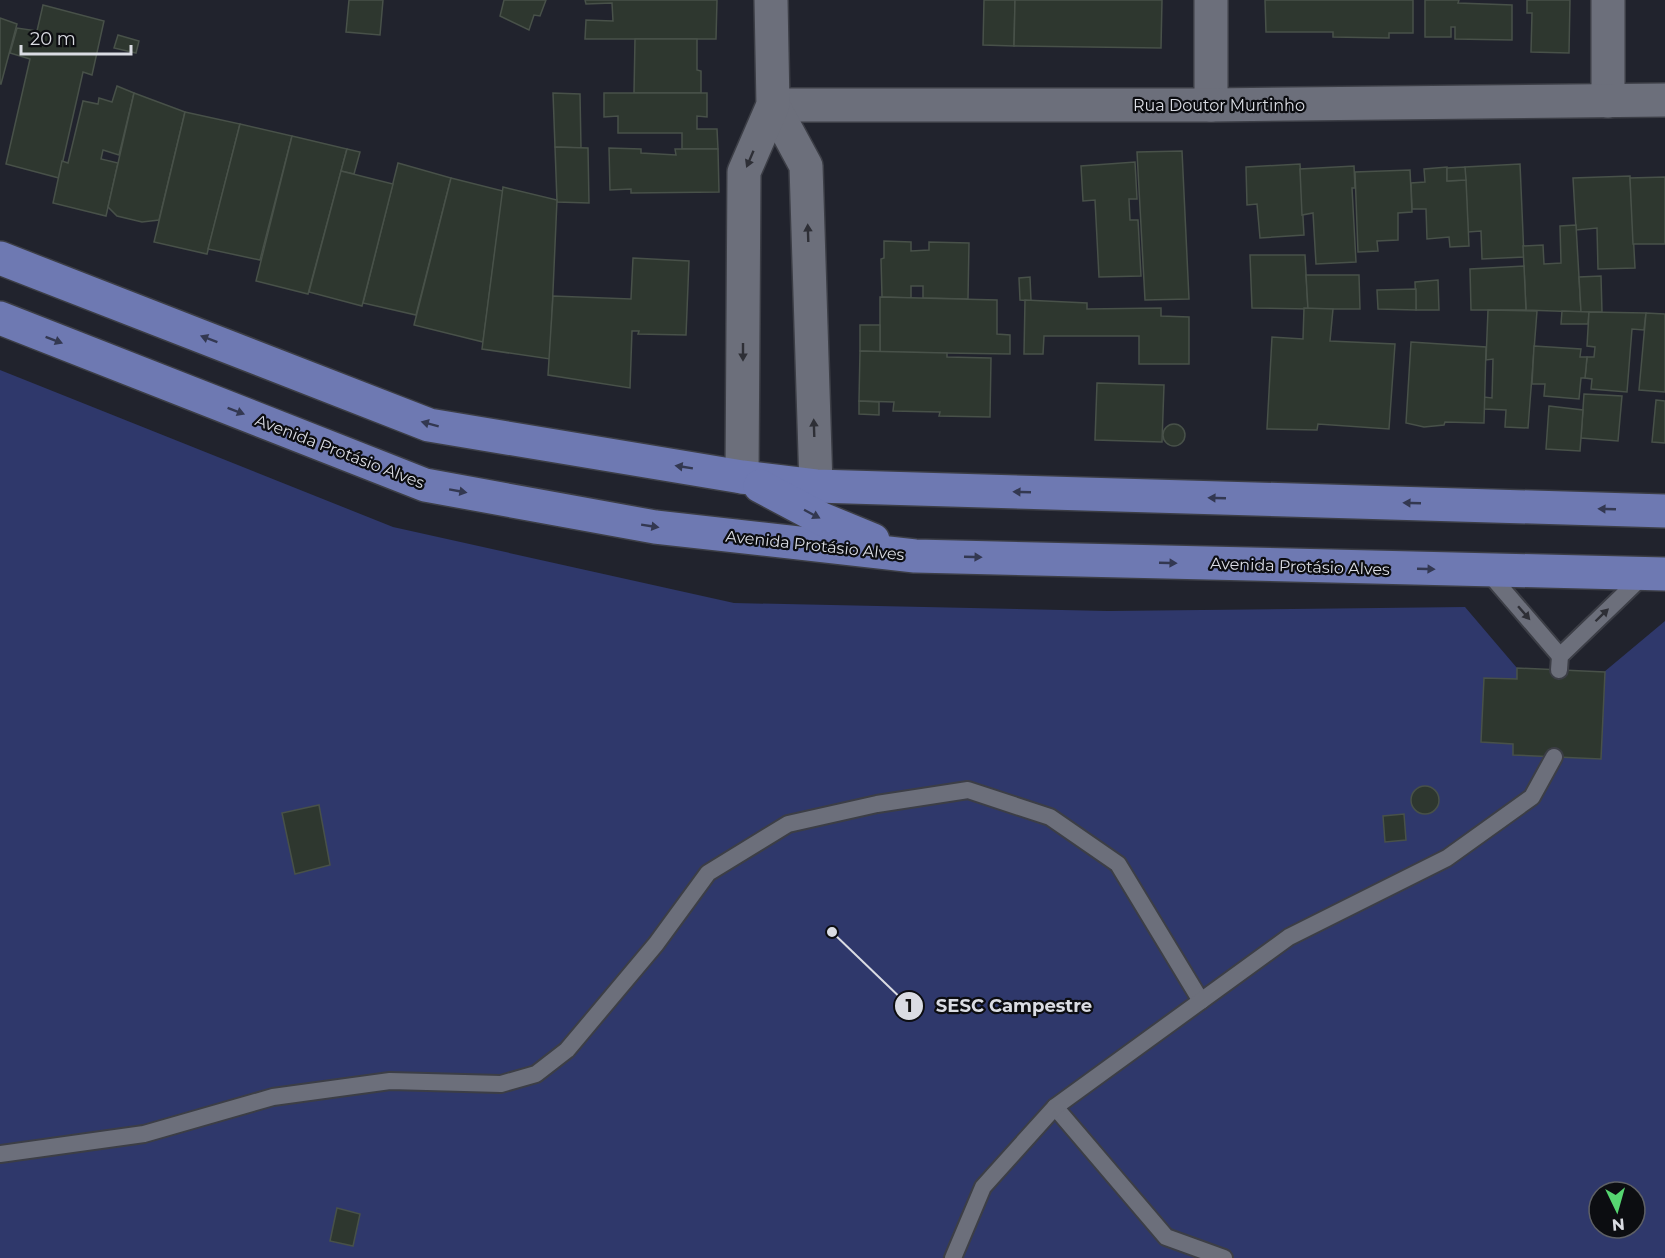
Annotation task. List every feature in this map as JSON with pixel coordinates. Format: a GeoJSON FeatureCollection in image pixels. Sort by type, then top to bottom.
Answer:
{"type":"FeatureCollection","features":[{"type":"Feature","properties":{"kind":"main road"},"geometry":{"type":"LineString","coordinates":[[0,258],[429,425],[742,477],[816,486],[1665,510]]}},
{"type":"Feature","properties":{"kind":"main road","name":"Avenida Protásio Alves"},"geometry":{"type":"LineString","coordinates":[[0,318],[425,485],[655,527],[915,556],[1655,574]]}},
{"type":"Feature","properties":{"kind":"main road"},"geometry":{"type":"LineString","coordinates":[[742,477],[822,519],[915,556]]}},
{"type":"Feature","properties":{"kind":"street"},"geometry":{"type":"LineString","coordinates":[[742,477],[744,172],[773,105],[771,0]]}},
{"type":"Feature","properties":{"kind":"street"},"geometry":{"type":"LineString","coordinates":[[1211,0],[1211,105]]}},
{"type":"Feature","properties":{"kind":"street"},"geometry":{"type":"LineString","coordinates":[[1608,0],[1608,101]]}},
{"type":"Feature","properties":{"kind":"street","name":"Rua Doutor Murtinho"},"geometry":{"type":"LineString","coordinates":[[773,105],[1211,105],[1665,100]]}},
{"type":"Feature","properties":{"kind":"street"},"geometry":{"type":"LineString","coordinates":[[773,105],[806,166],[816,486]]}},
{"type":"Feature","properties":{"kind":"lane"},"geometry":{"type":"LineString","coordinates":[[1487,571],[1560,663],[1655,574]]}},
{"type":"Feature","properties":{"kind":"lane"},"geometry":{"type":"LineString","coordinates":[[952,1258],[983,1187],[1055,1107],[1289,937],[1447,858],[1532,797],[1554,757]]}},
{"type":"Feature","properties":{"kind":"lane"},"geometry":{"type":"LineString","coordinates":[[0,1154],[144,1134],[273,1097],[390,1081],[501,1084],[536,1074],[567,1050],[656,944],[708,873],[788,824],[877,804],[968,790],[1050,817],[1118,864],[1201,1001]]}},
{"type":"Feature","properties":{"kind":"lane"},"geometry":{"type":"LineString","coordinates":[[1055,1107],[1166,1237],[1224,1258]]}},
{"type":"Feature","properties":{"kind":"shaded area"},"geometry":{"type":"Polygon","coordinates":[[[0,370],[393,527],[734,603],[1108,611],[1465,607],[1517,668],[1604,672],[1665,621],[1665,1258],[0,1258],[0,370]]]}},
{"type":"Feature","properties":{"kind":"building"},"geometry":{"type":"Polygon","coordinates":[[[349,0],[383,0],[380,35],[346,32],[349,0]]]}},
{"type":"Feature","properties":{"kind":"building"},"geometry":{"type":"Polygon","coordinates":[[[504,0],[546,0],[540,16],[534,15],[529,30],[500,16],[504,0]]]}},
{"type":"Feature","properties":{"kind":"building"},"geometry":{"type":"Polygon","coordinates":[[[585,0],[717,0],[716,39],[585,39],[586,20],[613,21],[612,3],[586,4],[585,0]]]}},
{"type":"Feature","properties":{"kind":"building"},"geometry":{"type":"Polygon","coordinates":[[[984,0],[1015,0],[1014,46],[983,45],[984,0]]]}},
{"type":"Feature","properties":{"kind":"building"},"geometry":{"type":"Polygon","coordinates":[[[1015,0],[1162,0],[1161,48],[1014,46],[1015,0]]]}},
{"type":"Feature","properties":{"kind":"building"},"geometry":{"type":"Polygon","coordinates":[[[1265,0],[1413,0],[1413,33],[1389,33],[1389,38],[1333,37],[1333,32],[1266,32],[1265,0]]]}},
{"type":"Feature","properties":{"kind":"building"},"geometry":{"type":"Polygon","coordinates":[[[1425,0],[1459,0],[1458,3],[1512,5],[1512,40],[1455,39],[1455,27],[1451,27],[1451,37],[1425,37],[1425,0]]]}},
{"type":"Feature","properties":{"kind":"building"},"geometry":{"type":"Polygon","coordinates":[[[1527,0],[1570,0],[1569,53],[1531,52],[1532,13],[1527,13],[1527,0]]]}},
{"type":"Feature","properties":{"kind":"building"},"geometry":{"type":"Polygon","coordinates":[[[43,5],[104,21],[92,75],[83,72],[59,178],[6,164],[30,59],[10,53],[17,28],[37,31],[43,5]]]}},
{"type":"Feature","properties":{"kind":"building"},"geometry":{"type":"Polygon","coordinates":[[[0,18],[17,24],[1,84],[0,84],[0,18]]]}},
{"type":"Feature","properties":{"kind":"building"},"geometry":{"type":"Polygon","coordinates":[[[118,35],[139,41],[136,53],[114,48],[118,35]]]}},
{"type":"Feature","properties":{"kind":"building"},"geometry":{"type":"Polygon","coordinates":[[[635,39],[697,39],[697,70],[701,71],[701,93],[634,93],[635,39]]]}},
{"type":"Feature","properties":{"kind":"building"},"geometry":{"type":"Polygon","coordinates":[[[117,86],[134,93],[119,155],[103,150],[101,159],[118,163],[106,216],[53,203],[62,161],[68,163],[83,101],[98,104],[99,98],[112,102],[117,86]]]}},
{"type":"Feature","properties":{"kind":"building"},"geometry":{"type":"Polygon","coordinates":[[[134,93],[185,112],[159,220],[142,222],[117,216],[108,207],[134,93]]]}},
{"type":"Feature","properties":{"kind":"building"},"geometry":{"type":"Polygon","coordinates":[[[553,93],[580,94],[581,148],[555,147],[553,93]]]}},
{"type":"Feature","properties":{"kind":"building"},"geometry":{"type":"Polygon","coordinates":[[[604,93],[707,93],[707,117],[697,116],[697,129],[717,129],[718,149],[682,149],[682,133],[618,133],[618,116],[604,117],[604,93]]]}},
{"type":"Feature","properties":{"kind":"building"},"geometry":{"type":"Polygon","coordinates":[[[185,112],[240,124],[207,254],[154,242],[185,112]]]}},
{"type":"Feature","properties":{"kind":"building"},"geometry":{"type":"Polygon","coordinates":[[[240,124],[292,136],[260,260],[208,249],[240,124]]]}},
{"type":"Feature","properties":{"kind":"building"},"geometry":{"type":"Polygon","coordinates":[[[292,136],[347,149],[308,294],[256,281],[292,136]]]}},
{"type":"Feature","properties":{"kind":"building"},"geometry":{"type":"Polygon","coordinates":[[[555,147],[588,148],[589,203],[557,202],[555,147]]]}},
{"type":"Feature","properties":{"kind":"building"},"geometry":{"type":"Polygon","coordinates":[[[609,148],[641,149],[641,153],[676,155],[675,149],[718,149],[719,192],[631,193],[631,189],[610,190],[609,148]]]}},
{"type":"Feature","properties":{"kind":"building"},"geometry":{"type":"Polygon","coordinates":[[[347,149],[360,152],[354,174],[341,171],[347,149]]]}},
{"type":"Feature","properties":{"kind":"building"},"geometry":{"type":"Polygon","coordinates":[[[1182,151],[1189,299],[1145,300],[1137,152],[1182,151]]]}},
{"type":"Feature","properties":{"kind":"building"},"geometry":{"type":"Polygon","coordinates":[[[1135,162],[1137,199],[1129,199],[1130,220],[1138,220],[1141,276],[1099,277],[1095,200],[1083,201],[1081,166],[1135,162]]]}},
{"type":"Feature","properties":{"kind":"building"},"geometry":{"type":"Polygon","coordinates":[[[398,163],[451,178],[416,315],[363,303],[398,163]]]}},
{"type":"Feature","properties":{"kind":"building"},"geometry":{"type":"Polygon","coordinates":[[[1300,164],[1304,235],[1260,238],[1257,204],[1247,205],[1246,167],[1300,164]]]}},
{"type":"Feature","properties":{"kind":"building"},"geometry":{"type":"Polygon","coordinates":[[[1520,164],[1524,257],[1482,259],[1481,231],[1468,232],[1465,167],[1520,164]]]}},
{"type":"Feature","properties":{"kind":"building"},"geometry":{"type":"Polygon","coordinates":[[[1354,166],[1355,188],[1352,188],[1356,262],[1316,264],[1313,213],[1302,215],[1300,169],[1354,166]]]}},
{"type":"Feature","properties":{"kind":"building"},"geometry":{"type":"Polygon","coordinates":[[[1447,167],[1447,181],[1466,180],[1469,246],[1450,247],[1449,237],[1427,239],[1426,209],[1412,209],[1411,183],[1425,182],[1424,169],[1447,167]]]}},
{"type":"Feature","properties":{"kind":"building"},"geometry":{"type":"Polygon","coordinates":[[[1465,167],[1466,180],[1447,181],[1447,168],[1465,167]]]}},
{"type":"Feature","properties":{"kind":"building"},"geometry":{"type":"Polygon","coordinates":[[[1410,170],[1412,212],[1398,213],[1398,240],[1377,241],[1378,251],[1358,252],[1355,172],[1410,170]]]}},
{"type":"Feature","properties":{"kind":"building"},"geometry":{"type":"Polygon","coordinates":[[[341,171],[393,184],[362,306],[309,292],[341,171]]]}},
{"type":"Feature","properties":{"kind":"building"},"geometry":{"type":"Polygon","coordinates":[[[1630,176],[1635,268],[1598,269],[1597,228],[1576,230],[1573,178],[1630,176]]]}},
{"type":"Feature","properties":{"kind":"building"},"geometry":{"type":"Polygon","coordinates":[[[1665,177],[1665,244],[1633,244],[1630,178],[1665,177]]]}},
{"type":"Feature","properties":{"kind":"building"},"geometry":{"type":"Polygon","coordinates":[[[451,178],[503,191],[483,342],[414,325],[451,178]]]}},
{"type":"Feature","properties":{"kind":"building"},"geometry":{"type":"Polygon","coordinates":[[[503,187],[557,200],[550,359],[482,349],[503,187]]]}},
{"type":"Feature","properties":{"kind":"building"},"geometry":{"type":"Polygon","coordinates":[[[1576,225],[1581,312],[1526,310],[1523,246],[1543,245],[1544,264],[1561,263],[1560,226],[1576,225]]]}},
{"type":"Feature","properties":{"kind":"building"},"geometry":{"type":"Polygon","coordinates":[[[884,241],[911,242],[911,251],[929,250],[929,242],[969,243],[968,299],[923,298],[923,286],[911,286],[911,298],[882,297],[881,259],[884,258],[884,241]]]}},
{"type":"Feature","properties":{"kind":"building"},"geometry":{"type":"Polygon","coordinates":[[[1250,255],[1305,255],[1308,309],[1252,308],[1250,255]]]}},
{"type":"Feature","properties":{"kind":"building"},"geometry":{"type":"Polygon","coordinates":[[[633,258],[689,261],[686,335],[638,334],[639,331],[632,331],[630,388],[548,375],[553,296],[631,299],[633,258]]]}},
{"type":"Feature","properties":{"kind":"building"},"geometry":{"type":"Polygon","coordinates":[[[1524,266],[1526,310],[1471,310],[1470,269],[1524,266]]]}},
{"type":"Feature","properties":{"kind":"building"},"geometry":{"type":"Polygon","coordinates":[[[1306,275],[1359,275],[1360,309],[1308,309],[1306,275]]]}},
{"type":"Feature","properties":{"kind":"building"},"geometry":{"type":"Polygon","coordinates":[[[1601,276],[1602,312],[1581,312],[1579,277],[1601,276]]]}},
{"type":"Feature","properties":{"kind":"building"},"geometry":{"type":"Polygon","coordinates":[[[1030,277],[1031,301],[1020,300],[1019,278],[1030,277]]]}},
{"type":"Feature","properties":{"kind":"building"},"geometry":{"type":"Polygon","coordinates":[[[1438,280],[1439,310],[1416,310],[1415,282],[1438,280]]]}},
{"type":"Feature","properties":{"kind":"building"},"geometry":{"type":"Polygon","coordinates":[[[1416,289],[1416,310],[1378,309],[1377,290],[1416,289]]]}},
{"type":"Feature","properties":{"kind":"building"},"geometry":{"type":"Polygon","coordinates":[[[880,297],[997,300],[997,334],[1010,335],[1010,354],[880,352],[880,297]]]}},
{"type":"Feature","properties":{"kind":"building"},"geometry":{"type":"Polygon","coordinates":[[[1025,300],[1087,303],[1087,309],[1161,308],[1161,316],[1189,317],[1189,364],[1139,364],[1139,336],[1044,336],[1043,354],[1024,354],[1025,300]]]}},
{"type":"Feature","properties":{"kind":"building"},"geometry":{"type":"Polygon","coordinates":[[[1304,308],[1333,309],[1330,341],[1395,344],[1389,429],[1318,424],[1317,430],[1267,429],[1272,337],[1303,339],[1304,308]]]}},
{"type":"Feature","properties":{"kind":"building"},"geometry":{"type":"Polygon","coordinates":[[[1488,310],[1537,311],[1528,428],[1505,427],[1506,410],[1484,409],[1484,397],[1492,398],[1493,359],[1486,360],[1488,310]]]}},
{"type":"Feature","properties":{"kind":"building"},"geometry":{"type":"Polygon","coordinates":[[[1562,311],[1589,312],[1588,324],[1561,324],[1562,311]]]}},
{"type":"Feature","properties":{"kind":"building"},"geometry":{"type":"Polygon","coordinates":[[[1589,312],[1646,313],[1644,330],[1632,329],[1627,392],[1591,389],[1592,379],[1585,378],[1587,357],[1594,357],[1595,347],[1587,346],[1589,312]]]}},
{"type":"Feature","properties":{"kind":"building"},"geometry":{"type":"Polygon","coordinates":[[[1646,313],[1665,314],[1665,392],[1639,390],[1646,313]]]}},
{"type":"Feature","properties":{"kind":"building"},"geometry":{"type":"Polygon","coordinates":[[[860,325],[880,325],[880,352],[860,351],[860,325]]]}},
{"type":"Feature","properties":{"kind":"building"},"geometry":{"type":"Polygon","coordinates":[[[1411,342],[1486,347],[1484,423],[1445,422],[1444,425],[1424,427],[1406,423],[1411,342]]]}},
{"type":"Feature","properties":{"kind":"building"},"geometry":{"type":"Polygon","coordinates":[[[1534,346],[1581,349],[1580,357],[1587,357],[1585,378],[1581,378],[1579,399],[1544,396],[1545,384],[1532,384],[1534,346]]]}},
{"type":"Feature","properties":{"kind":"building"},"geometry":{"type":"Polygon","coordinates":[[[860,351],[947,353],[947,357],[991,358],[990,417],[939,416],[940,412],[893,411],[894,402],[859,401],[860,351]]]}},
{"type":"Feature","properties":{"kind":"building"},"geometry":{"type":"Polygon","coordinates":[[[1097,383],[1164,385],[1162,442],[1095,440],[1097,383]]]}},
{"type":"Feature","properties":{"kind":"building"},"geometry":{"type":"Polygon","coordinates":[[[1584,394],[1622,396],[1618,441],[1581,438],[1584,394]]]}},
{"type":"Feature","properties":{"kind":"building"},"geometry":{"type":"Polygon","coordinates":[[[1656,400],[1665,401],[1665,443],[1652,442],[1656,400]]]}},
{"type":"Feature","properties":{"kind":"building"},"geometry":{"type":"Polygon","coordinates":[[[859,401],[879,402],[879,415],[859,414],[859,401]]]}},
{"type":"Feature","properties":{"kind":"building"},"geometry":{"type":"Polygon","coordinates":[[[1549,406],[1583,410],[1580,451],[1546,449],[1549,406]]]}},
{"type":"Feature","properties":{"kind":"building"},"geometry":{"type":"Polygon","coordinates":[[[1174,424],[1182,427],[1185,435],[1182,443],[1174,446],[1166,443],[1163,435],[1166,427],[1174,424]]]}},
{"type":"Feature","properties":{"kind":"building"},"geometry":{"type":"Polygon","coordinates":[[[1517,668],[1605,672],[1601,759],[1513,755],[1513,744],[1481,742],[1484,678],[1517,679],[1517,668]]]}},
{"type":"Feature","properties":{"kind":"building"},"geometry":{"type":"Polygon","coordinates":[[[1425,786],[1435,790],[1439,800],[1435,810],[1425,814],[1415,810],[1411,800],[1415,790],[1425,786]]]}},
{"type":"Feature","properties":{"kind":"building"},"geometry":{"type":"Polygon","coordinates":[[[319,805],[330,865],[295,874],[282,813],[319,805]]]}},
{"type":"Feature","properties":{"kind":"building"},"geometry":{"type":"Polygon","coordinates":[[[1404,814],[1406,840],[1385,842],[1383,816],[1404,814]]]}},
{"type":"Feature","properties":{"kind":"building"},"geometry":{"type":"Polygon","coordinates":[[[337,1208],[360,1214],[353,1246],[330,1241],[337,1208]]]}},
{"type":"Feature","properties":{"kind":"place","name":"SESC Campestre"},"geometry":{"type":"Point","coordinates":[832,932]}}]}
